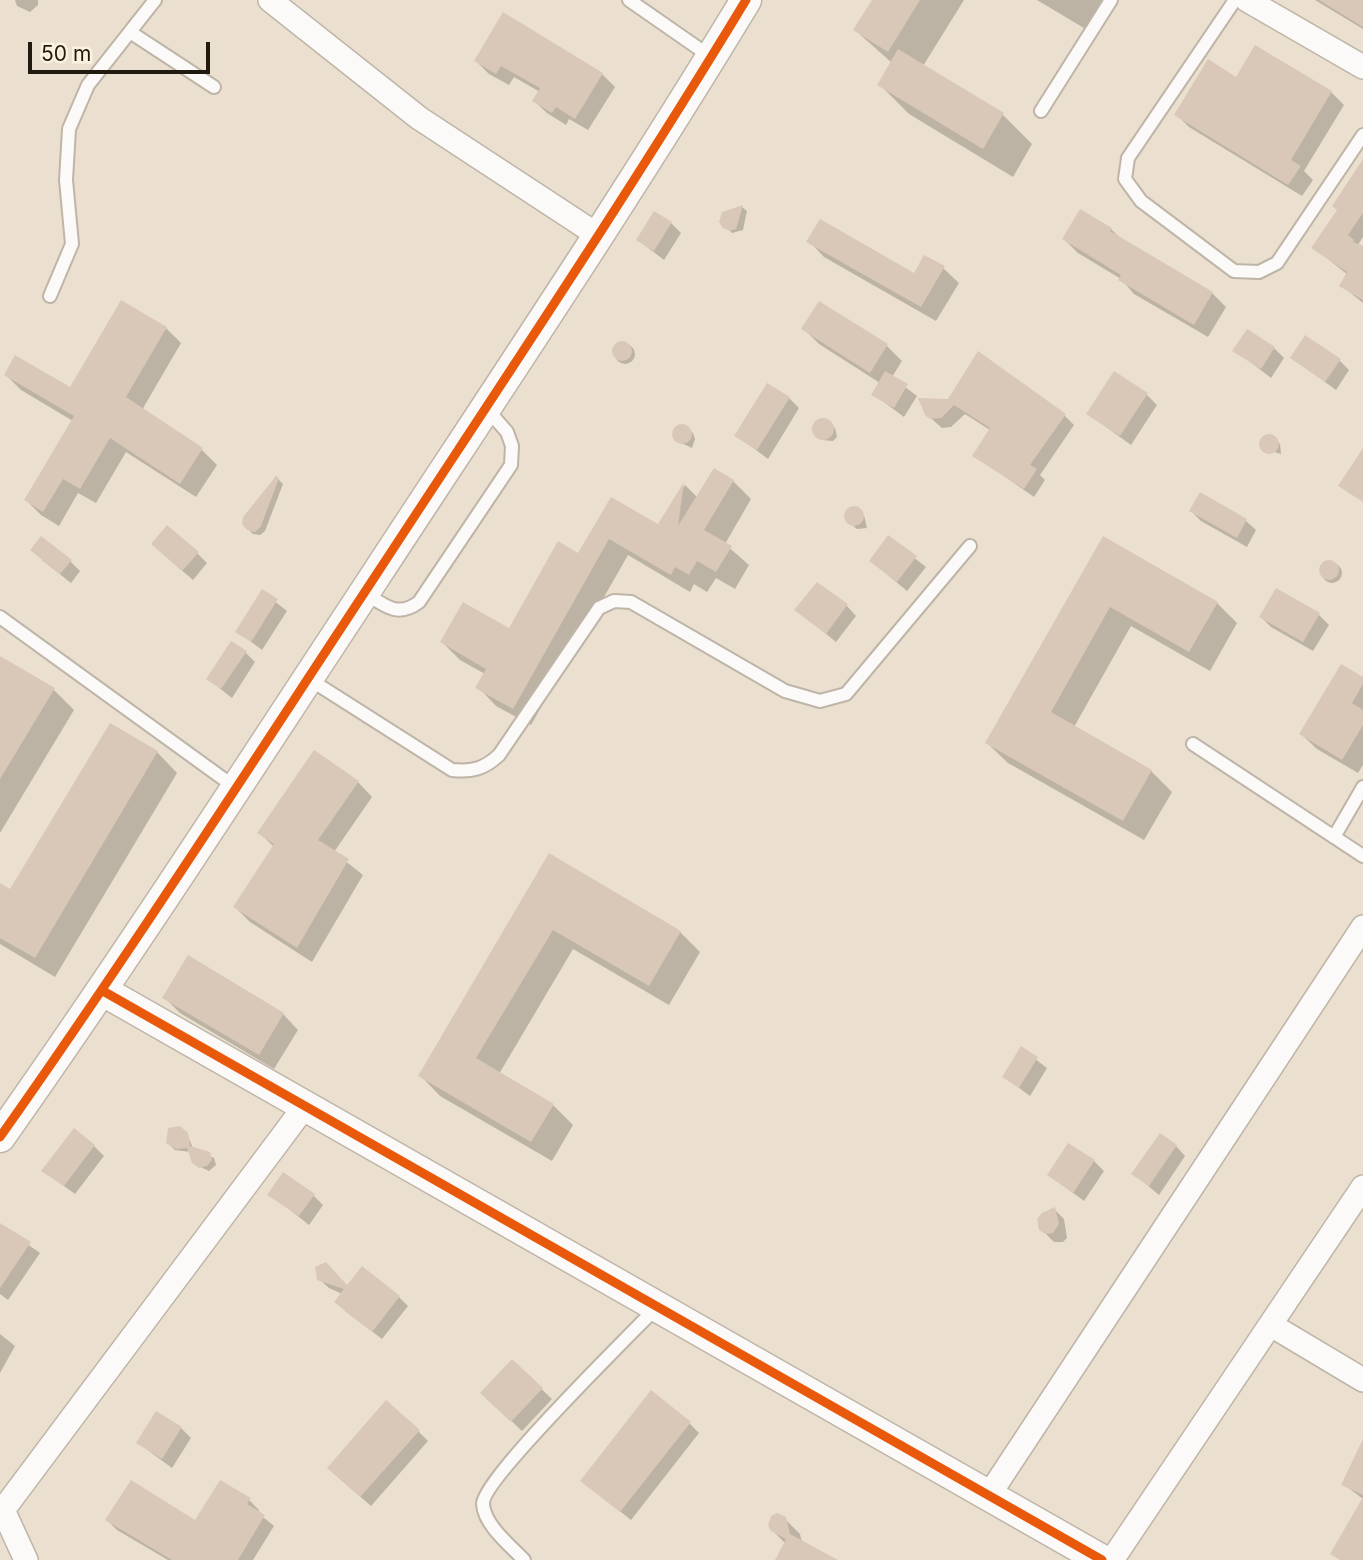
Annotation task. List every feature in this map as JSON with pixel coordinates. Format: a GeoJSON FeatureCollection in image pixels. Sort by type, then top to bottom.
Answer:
{"type":"FeatureCollection","features":[{"type":"Feature","properties":{"kind":"street"},"geometry":{"type":"LineString","coordinates":[[270,0],[419,118],[599,236]]}},
{"type":"Feature","properties":{"kind":"street"},"geometry":{"type":"LineString","coordinates":[[0,1137],[103,991],[365,593],[599,236],[746,0]]}},
{"type":"Feature","properties":{"kind":"street"},"geometry":{"type":"LineString","coordinates":[[1247,0],[1363,67]]}},
{"type":"Feature","properties":{"kind":"street"},"geometry":{"type":"LineString","coordinates":[[989,1495],[1363,927]]}},
{"type":"Feature","properties":{"kind":"street"},"geometry":{"type":"LineString","coordinates":[[103,991],[1102,1560]]}},
{"type":"Feature","properties":{"kind":"street"},"geometry":{"type":"LineString","coordinates":[[26,1560],[3,1510],[304,1106]]}},
{"type":"Feature","properties":{"kind":"street"},"geometry":{"type":"LineString","coordinates":[[1112,1560],[1363,1187]]}},
{"type":"Feature","properties":{"kind":"street"},"geometry":{"type":"LineString","coordinates":[[1270,1325],[1363,1380]]}},
{"type":"Feature","properties":{"kind":"lane"},"geometry":{"type":"LineString","coordinates":[[50,296],[72,244],[66,180],[69,129],[88,85],[155,0]]}},
{"type":"Feature","properties":{"kind":"lane"},"geometry":{"type":"LineString","coordinates":[[629,0],[711,58]]}},
{"type":"Feature","properties":{"kind":"lane"},"geometry":{"type":"LineString","coordinates":[[1041,111],[1111,0]]}},
{"type":"Feature","properties":{"kind":"lane"},"geometry":{"type":"LineString","coordinates":[[1235,0],[1128,158],[1125,178],[1141,201],[1234,271],[1259,272],[1277,263],[1363,135]]}},
{"type":"Feature","properties":{"kind":"lane"},"geometry":{"type":"LineString","coordinates":[[130,32],[214,87]]}},
{"type":"Feature","properties":{"kind":"lane"},"geometry":{"type":"LineString","coordinates":[[365,593],[391,610],[410,608],[419,602],[487,503],[511,465],[512,446],[507,432],[486,408]]}},
{"type":"Feature","properties":{"kind":"lane"},"geometry":{"type":"LineString","coordinates":[[308,679],[452,770],[470,772],[487,766],[499,755],[599,608],[614,601],[631,602],[785,691],[820,701],[846,694],[970,546]]}},
{"type":"Feature","properties":{"kind":"lane"},"geometry":{"type":"LineString","coordinates":[[0,617],[236,789]]}},
{"type":"Feature","properties":{"kind":"lane"},"geometry":{"type":"LineString","coordinates":[[1193,744],[1363,856]]}},
{"type":"Feature","properties":{"kind":"lane"},"geometry":{"type":"LineString","coordinates":[[1334,837],[1363,787]]}},
{"type":"Feature","properties":{"kind":"lane"},"geometry":{"type":"LineString","coordinates":[[524,1560],[486,1517],[483,1500],[488,1490],[512,1459],[657,1307]]}},
{"type":"Feature","properties":{"kind":"building"},"geometry":{"type":"Polygon","coordinates":[[[872,0],[920,0],[888,52],[853,30],[872,0]]]}},
{"type":"Feature","properties":{"kind":"building"},"geometry":{"type":"Polygon","coordinates":[[[1319,0],[1363,0],[1363,27],[1319,0]]]}},
{"type":"Feature","properties":{"kind":"building"},"geometry":{"type":"Polygon","coordinates":[[[503,12],[603,73],[575,119],[556,107],[552,113],[532,101],[540,88],[501,66],[496,74],[474,61],[503,12]]]}},
{"type":"Feature","properties":{"kind":"building"},"geometry":{"type":"Polygon","coordinates":[[[1255,45],[1332,91],[1291,160],[1301,166],[1288,185],[1174,115],[1208,59],[1236,77],[1255,45]]]}},
{"type":"Feature","properties":{"kind":"building"},"geometry":{"type":"Polygon","coordinates":[[[898,49],[1004,113],[983,149],[877,85],[898,49]]]}},
{"type":"Feature","properties":{"kind":"building"},"geometry":{"type":"Polygon","coordinates":[[[1363,159],[1363,213],[1348,235],[1353,242],[1363,246],[1363,300],[1339,286],[1347,272],[1311,248],[1337,210],[1332,206],[1363,159]]]}},
{"type":"Feature","properties":{"kind":"building"},"geometry":{"type":"Polygon","coordinates":[[[743,205],[736,229],[730,231],[723,228],[719,222],[722,212],[743,205]]]}},
{"type":"Feature","properties":{"kind":"building"},"geometry":{"type":"Polygon","coordinates":[[[1080,209],[1112,228],[1110,231],[1213,292],[1194,325],[1118,280],[1121,275],[1062,239],[1080,209]]]}},
{"type":"Feature","properties":{"kind":"building"},"geometry":{"type":"Polygon","coordinates":[[[654,211],[672,222],[654,251],[636,240],[654,211]]]}},
{"type":"Feature","properties":{"kind":"building"},"geometry":{"type":"Polygon","coordinates":[[[820,219],[914,273],[924,255],[945,266],[921,307],[806,242],[820,219]]]}},
{"type":"Feature","properties":{"kind":"building"},"geometry":{"type":"Polygon","coordinates":[[[121,300],[167,327],[126,397],[203,448],[180,484],[110,438],[80,489],[63,479],[43,512],[24,500],[74,416],[4,375],[15,355],[70,387],[121,300]]]}},
{"type":"Feature","properties":{"kind":"building"},"geometry":{"type":"Polygon","coordinates":[[[819,301],[888,344],[870,373],[801,329],[819,301]]]}},
{"type":"Feature","properties":{"kind":"building"},"geometry":{"type":"Polygon","coordinates":[[[1247,329],[1275,347],[1261,369],[1232,351],[1247,329]]]}},
{"type":"Feature","properties":{"kind":"building"},"geometry":{"type":"Polygon","coordinates":[[[1305,335],[1341,359],[1325,382],[1290,358],[1305,335]]]}},
{"type":"Feature","properties":{"kind":"building"},"geometry":{"type":"Polygon","coordinates":[[[618,341],[626,341],[632,351],[626,361],[618,361],[612,355],[612,347],[618,341]]]}},
{"type":"Feature","properties":{"kind":"building"},"geometry":{"type":"Polygon","coordinates":[[[978,351],[1066,414],[1030,465],[1037,469],[1024,489],[972,456],[990,428],[954,405],[941,418],[930,419],[925,415],[918,398],[948,399],[978,351]]]}},
{"type":"Feature","properties":{"kind":"building"},"geometry":{"type":"Polygon","coordinates":[[[885,371],[908,384],[894,408],[871,395],[885,371]]]}},
{"type":"Feature","properties":{"kind":"building"},"geometry":{"type":"Polygon","coordinates":[[[1114,371],[1148,393],[1120,436],[1086,414],[1114,371]]]}},
{"type":"Feature","properties":{"kind":"building"},"geometry":{"type":"Polygon","coordinates":[[[767,383],[790,397],[757,450],[734,436],[767,383]]]}},
{"type":"Feature","properties":{"kind":"building"},"geometry":{"type":"Polygon","coordinates":[[[823,418],[831,421],[834,429],[831,437],[823,440],[815,437],[812,429],[815,421],[823,418]]]}},
{"type":"Feature","properties":{"kind":"building"},"geometry":{"type":"Polygon","coordinates":[[[682,424],[689,427],[692,434],[689,441],[682,444],[675,441],[672,434],[675,427],[682,424]]]}},
{"type":"Feature","properties":{"kind":"building"},"geometry":{"type":"Polygon","coordinates":[[[1265,434],[1273,434],[1279,444],[1273,454],[1265,454],[1259,448],[1259,440],[1265,434]]]}},
{"type":"Feature","properties":{"kind":"building"},"geometry":{"type":"Polygon","coordinates":[[[1363,448],[1363,502],[1338,486],[1363,448]]]}},
{"type":"Feature","properties":{"kind":"building"},"geometry":{"type":"Polygon","coordinates":[[[714,468],[734,480],[704,530],[732,546],[716,572],[697,561],[689,575],[675,567],[671,575],[609,539],[513,709],[475,688],[486,669],[440,642],[463,602],[509,628],[558,541],[578,553],[611,497],[658,524],[684,482],[678,526],[714,468]]]}},
{"type":"Feature","properties":{"kind":"building"},"geometry":{"type":"Polygon","coordinates":[[[276,476],[279,478],[261,526],[255,532],[247,530],[242,524],[243,517],[276,476]]]}},
{"type":"Feature","properties":{"kind":"building"},"geometry":{"type":"Polygon","coordinates":[[[1200,492],[1247,519],[1237,538],[1189,511],[1200,492]]]}},
{"type":"Feature","properties":{"kind":"building"},"geometry":{"type":"Polygon","coordinates":[[[854,506],[861,509],[864,516],[861,523],[854,526],[847,523],[844,516],[847,509],[854,506]]]}},
{"type":"Feature","properties":{"kind":"building"},"geometry":{"type":"Polygon","coordinates":[[[167,525],[199,552],[182,571],[151,544],[167,525]]]}},
{"type":"Feature","properties":{"kind":"building"},"geometry":{"type":"Polygon","coordinates":[[[888,535],[917,556],[897,582],[869,561],[888,535]]]}},
{"type":"Feature","properties":{"kind":"building"},"geometry":{"type":"Polygon","coordinates":[[[41,536],[72,560],[60,574],[30,550],[41,536]]]}},
{"type":"Feature","properties":{"kind":"building"},"geometry":{"type":"Polygon","coordinates":[[[1103,536],[1218,602],[1189,652],[1110,607],[1051,712],[1152,770],[1123,821],[985,743],[1103,536]]]}},
{"type":"Feature","properties":{"kind":"building"},"geometry":{"type":"Polygon","coordinates":[[[1329,560],[1336,563],[1339,570],[1336,577],[1329,580],[1322,577],[1319,570],[1322,563],[1329,560]]]}},
{"type":"Feature","properties":{"kind":"building"},"geometry":{"type":"Polygon","coordinates":[[[817,582],[848,604],[826,634],[794,610],[817,582]]]}},
{"type":"Feature","properties":{"kind":"building"},"geometry":{"type":"Polygon","coordinates":[[[1276,588],[1320,613],[1303,642],[1259,617],[1276,588]]]}},
{"type":"Feature","properties":{"kind":"building"},"geometry":{"type":"Polygon","coordinates":[[[262,589],[278,599],[251,642],[235,632],[262,589]]]}},
{"type":"Feature","properties":{"kind":"building"},"geometry":{"type":"Polygon","coordinates":[[[231,641],[247,651],[221,689],[206,679],[231,641]]]}},
{"type":"Feature","properties":{"kind":"building"},"geometry":{"type":"Polygon","coordinates":[[[0,656],[55,688],[0,779],[0,656]]]}},
{"type":"Feature","properties":{"kind":"building"},"geometry":{"type":"Polygon","coordinates":[[[1341,664],[1363,677],[1363,684],[1352,703],[1363,710],[1363,725],[1342,760],[1299,734],[1341,664]]]}},
{"type":"Feature","properties":{"kind":"building"},"geometry":{"type":"Polygon","coordinates":[[[110,723],[158,751],[35,958],[0,938],[0,883],[10,889],[110,723]]]}},
{"type":"Feature","properties":{"kind":"building"},"geometry":{"type":"Polygon","coordinates":[[[314,750],[359,781],[318,840],[349,859],[297,948],[233,907],[274,844],[257,833],[314,750]]]}},
{"type":"Feature","properties":{"kind":"building"},"geometry":{"type":"Polygon","coordinates":[[[549,853],[681,931],[649,986],[553,930],[476,1058],[554,1104],[531,1142],[418,1076],[549,853]]]}},
{"type":"Feature","properties":{"kind":"building"},"geometry":{"type":"Polygon","coordinates":[[[188,955],[284,1013],[259,1055],[162,998],[188,955]]]}},
{"type":"Feature","properties":{"kind":"building"},"geometry":{"type":"Polygon","coordinates":[[[1021,1046],[1038,1057],[1019,1088],[1002,1077],[1021,1046]]]}},
{"type":"Feature","properties":{"kind":"building"},"geometry":{"type":"Polygon","coordinates":[[[180,1126],[188,1133],[190,1146],[210,1152],[212,1160],[207,1166],[199,1168],[192,1163],[187,1148],[176,1149],[166,1143],[168,1128],[180,1126]]]}},
{"type":"Feature","properties":{"kind":"building"},"geometry":{"type":"Polygon","coordinates":[[[74,1128],[95,1145],[64,1186],[41,1171],[74,1128]]]}},
{"type":"Feature","properties":{"kind":"building"},"geometry":{"type":"Polygon","coordinates":[[[1160,1133],[1177,1145],[1149,1186],[1131,1174],[1160,1133]]]}},
{"type":"Feature","properties":{"kind":"building"},"geometry":{"type":"Polygon","coordinates":[[[1068,1143],[1095,1160],[1073,1193],[1047,1175],[1068,1143]]]}},
{"type":"Feature","properties":{"kind":"building"},"geometry":{"type":"Polygon","coordinates":[[[283,1172],[315,1194],[299,1216],[267,1195],[283,1172]]]}},
{"type":"Feature","properties":{"kind":"building"},"geometry":{"type":"Polygon","coordinates":[[[1055,1207],[1059,1224],[1053,1233],[1045,1234],[1039,1230],[1037,1219],[1042,1213],[1055,1207]]]}},
{"type":"Feature","properties":{"kind":"building"},"geometry":{"type":"Polygon","coordinates":[[[0,1223],[31,1242],[0,1288],[0,1223]]]}},
{"type":"Feature","properties":{"kind":"building"},"geometry":{"type":"Polygon","coordinates":[[[326,1262],[347,1285],[362,1266],[400,1296],[372,1332],[334,1302],[344,1289],[317,1280],[315,1267],[326,1262]]]}},
{"type":"Feature","properties":{"kind":"building"},"geometry":{"type":"Polygon","coordinates":[[[512,1359],[543,1388],[511,1422],[480,1393],[512,1359]]]}},
{"type":"Feature","properties":{"kind":"building"},"geometry":{"type":"Polygon","coordinates":[[[651,1390],[691,1422],[620,1512],[580,1481],[651,1390]]]}},
{"type":"Feature","properties":{"kind":"building"},"geometry":{"type":"Polygon","coordinates":[[[386,1400],[420,1430],[360,1497],[327,1468],[386,1400]]]}},
{"type":"Feature","properties":{"kind":"building"},"geometry":{"type":"Polygon","coordinates":[[[156,1411],[182,1427],[162,1459],[136,1443],[156,1411]]]}},
{"type":"Feature","properties":{"kind":"building"},"geometry":{"type":"Polygon","coordinates":[[[1363,1439],[1363,1495],[1341,1485],[1363,1439]]]}},
{"type":"Feature","properties":{"kind":"building"},"geometry":{"type":"Polygon","coordinates":[[[131,1480],[195,1520],[220,1480],[251,1498],[247,1504],[265,1515],[238,1560],[172,1560],[105,1520],[131,1480]]]}},
{"type":"Feature","properties":{"kind":"building"},"geometry":{"type":"Polygon","coordinates":[[[1363,1497],[1363,1560],[1340,1560],[1330,1554],[1363,1497]]]}},
{"type":"Feature","properties":{"kind":"building"},"geometry":{"type":"Polygon","coordinates":[[[777,1513],[786,1517],[790,1534],[838,1560],[775,1560],[786,1539],[771,1531],[768,1525],[771,1516],[777,1513]]]}},
{"type":"Feature","properties":{"kind":"cycle path"},"geometry":{"type":"LineString","coordinates":[[0,1137],[143,928],[517,361],[746,0]]}},
{"type":"Feature","properties":{"kind":"cycle path"},"geometry":{"type":"LineString","coordinates":[[103,991],[1102,1560]]}}]}
